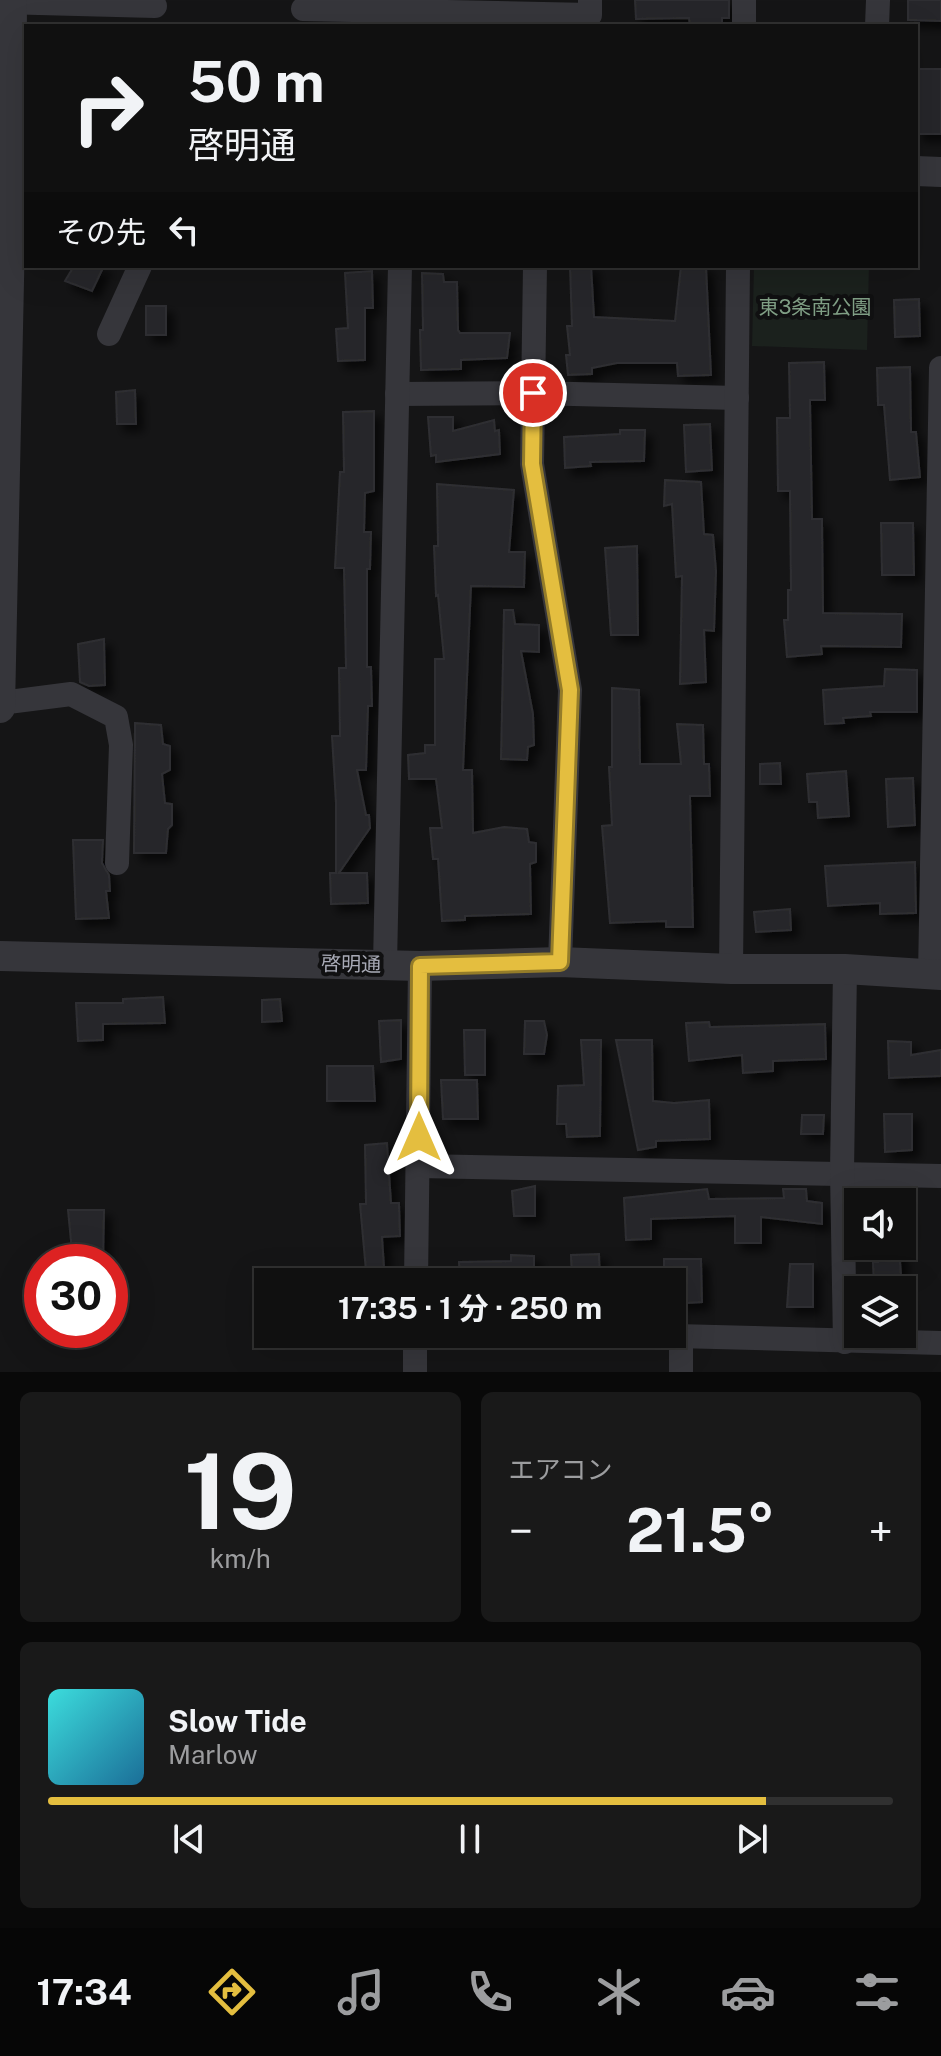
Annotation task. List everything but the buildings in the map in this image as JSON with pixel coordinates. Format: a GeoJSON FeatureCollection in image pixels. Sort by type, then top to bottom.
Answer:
{"type":"FeatureCollection","features":[{"type":"Feature","properties":{"kind":"street"},"geometry":{"type":"LineString","coordinates":[[301,12],[590,15],[590,0]]}},
{"type":"Feature","properties":{"kind":"street"},"geometry":{"type":"LineString","coordinates":[[744,0],[744,24]]}},
{"type":"Feature","properties":{"kind":"street"},"geometry":{"type":"LineString","coordinates":[[877,24],[878,0]]}},
{"type":"Feature","properties":{"kind":"street"},"geometry":{"type":"LineString","coordinates":[[117,863],[121,745],[116,717],[71,694],[0,705],[4,364],[12,175],[8,1],[155,6]]}},
{"type":"Feature","properties":{"kind":"street"},"geometry":{"type":"LineString","coordinates":[[918,171],[941,172]]}},
{"type":"Feature","properties":{"kind":"street"},"geometry":{"type":"LineString","coordinates":[[109,334],[139,268]]}},
{"type":"Feature","properties":{"kind":"street"},"geometry":{"type":"LineString","coordinates":[[385,964],[400,268]]}},
{"type":"Feature","properties":{"kind":"street"},"geometry":{"type":"LineString","coordinates":[[535,268],[532,464],[570,690],[560,962]]}},
{"type":"Feature","properties":{"kind":"street"},"geometry":{"type":"LineString","coordinates":[[731,969],[738,268]]}},
{"type":"Feature","properties":{"kind":"street"},"geometry":{"type":"LineString","coordinates":[[935,975],[941,368]]}},
{"type":"Feature","properties":{"kind":"street"},"geometry":{"type":"LineString","coordinates":[[397,394],[533,393],[737,398]]}},
{"type":"Feature","properties":{"kind":"street","name":"啓明通"},"geometry":{"type":"LineString","coordinates":[[0,956],[420,966],[560,962],[731,969],[845,969],[935,975]]}},
{"type":"Feature","properties":{"kind":"street"},"geometry":{"type":"LineString","coordinates":[[416,1268],[420,966]]}},
{"type":"Feature","properties":{"kind":"street"},"geometry":{"type":"LineString","coordinates":[[844,1285],[845,969]]}},
{"type":"Feature","properties":{"kind":"street"},"geometry":{"type":"LineString","coordinates":[[419,1166],[941,1176]]}},
{"type":"Feature","properties":{"kind":"street"},"geometry":{"type":"LineString","coordinates":[[686,1337],[844,1342]]}},
{"type":"Feature","properties":{"kind":"street"},"geometry":{"type":"LineString","coordinates":[[916,1343],[941,1343]]}},
{"type":"Feature","properties":{"kind":"street"},"geometry":{"type":"LineString","coordinates":[[415,1348],[415,1372]]}},
{"type":"Feature","properties":{"kind":"street"},"geometry":{"type":"LineString","coordinates":[[681,1348],[681,1372]]}},
{"type":"Feature","properties":{"kind":"green space","name":"東3条南公園"},"geometry":{"type":"Polygon","coordinates":[[[754,268],[869,268],[867,350],[752,346],[754,268]]]}},
{"type":"Feature","properties":{"kind":"route"},"geometry":{"type":"LineString","coordinates":[[419,1137],[420,966],[560,962],[570,690],[532,464],[533,393]]}}]}
